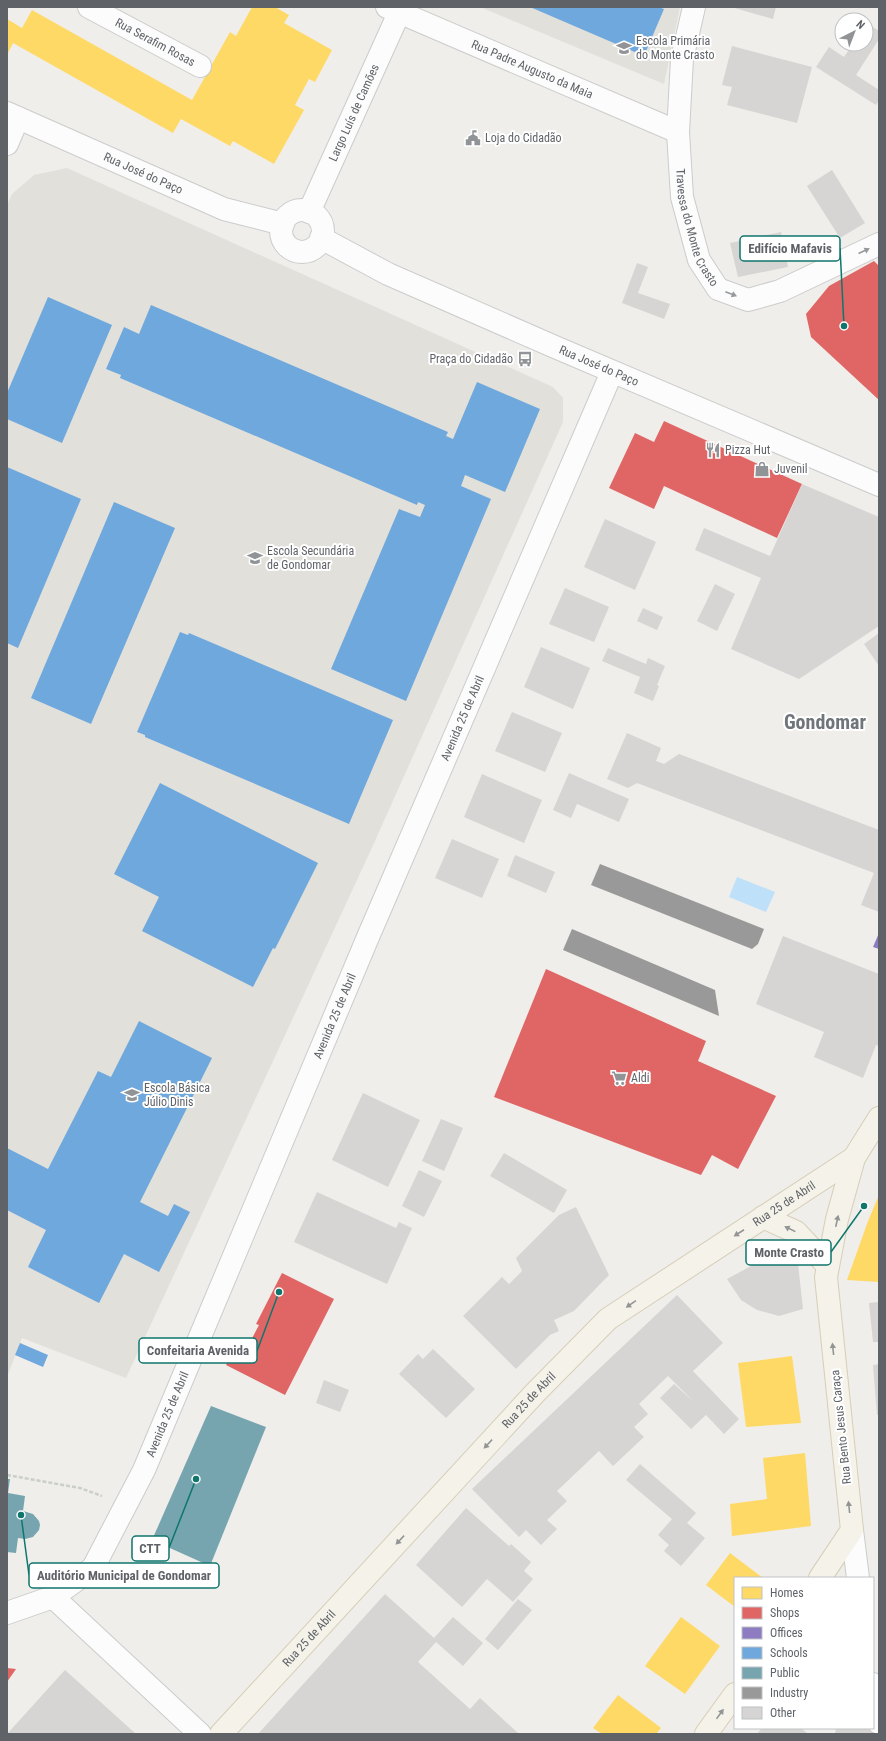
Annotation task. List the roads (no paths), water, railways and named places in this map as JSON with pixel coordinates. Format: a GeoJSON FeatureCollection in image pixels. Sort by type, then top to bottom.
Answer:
{"type":"FeatureCollection","features":[{"type":"Feature","properties":{"kind":"main road","name":"Rua 25 de Abril"},"geometry":{"type":"LineString","coordinates":[[221,1734],[535,1393],[608,1319],[854,1158],[879,1118]]}},
{"type":"Feature","properties":{"kind":"main road","name":"Rua Bento Jesus Caraça"},"geometry":{"type":"LineString","coordinates":[[852,1530],[826,1277],[837,1219],[854,1158]]}},
{"type":"Feature","properties":{"kind":"main road"},"geometry":{"type":"LineString","coordinates":[[763,1217],[796,1232],[828,1266]]}},
{"type":"Feature","properties":{"kind":"main road"},"geometry":{"type":"LineString","coordinates":[[821,1577],[852,1530]]}},
{"type":"Feature","properties":{"kind":"main road"},"geometry":{"type":"LineString","coordinates":[[706,1734],[734,1695]]}},
{"type":"Feature","properties":{"kind":"street","name":"Rua Serafim Rosas"},"geometry":{"type":"LineString","coordinates":[[89,7],[200,66]]}},
{"type":"Feature","properties":{"kind":"street","name":"Travessa do Monte Crasto"},"geometry":{"type":"LineString","coordinates":[[694,7],[682,59],[678,132],[682,197],[699,260],[718,289],[748,300],[780,291],[879,244]]}},
{"type":"Feature","properties":{"kind":"street","name":"Rua Padre Augusto da Maia"},"geometry":{"type":"LineString","coordinates":[[393,10],[678,132]]}},
{"type":"Feature","properties":{"kind":"street","name":"Largo Luís de Camões"},"geometry":{"type":"LineString","coordinates":[[309,212],[393,10]]}},
{"type":"Feature","properties":{"kind":"street"},"geometry":{"type":"LineString","coordinates":[[7,144],[12,115]]}},
{"type":"Feature","properties":{"kind":"street","name":"Rua José do Paço"},"geometry":{"type":"LineString","coordinates":[[12,115],[224,209],[282,224]]}},
{"type":"Feature","properties":{"kind":"street"},"geometry":{"type":"LineString","coordinates":[[296,211],[309,212],[316,215],[323,227],[322,238],[312,249],[298,251],[286,244],[282,238],[282,224],[286,218],[296,211]]}},
{"type":"Feature","properties":{"kind":"street","name":"Rua José do Paço"},"geometry":{"type":"LineString","coordinates":[[322,238],[388,274],[612,372],[879,485]]}},
{"type":"Feature","properties":{"kind":"street","name":"Avenida 25 de Abril"},"geometry":{"type":"LineString","coordinates":[[7,1613],[53,1597],[93,1568],[144,1470],[372,930],[612,372]]}},
{"type":"Feature","properties":{"kind":"street"},"geometry":{"type":"LineString","coordinates":[[852,1530],[858,1577]]}},
{"type":"Feature","properties":{"kind":"street"},"geometry":{"type":"LineString","coordinates":[[53,1597],[200,1734]]}},
{"type":"Feature","properties":{"kind":"street"},"geometry":{"type":"LineString","coordinates":[[874,1690],[879,1723]]}},
{"type":"Feature","properties":{"kind":"water"},"geometry":{"type":"Polygon","coordinates":[[[737,877],[775,892],[766,912],[729,897],[737,877]]]}},
{"type":"Feature","properties":{"kind":"place","name":"Escola Primária do Monte Crasto"},"geometry":{"type":"Point","coordinates":[624,48]}},
{"type":"Feature","properties":{"kind":"place","name":"Loja do Cidadão"},"geometry":{"type":"Point","coordinates":[473,138]}},
{"type":"Feature","properties":{"kind":"place","name":"Edifício Mafavis"},"geometry":{"type":"Point","coordinates":[844,326]}},
{"type":"Feature","properties":{"kind":"place","name":"Praça do Cidadão"},"geometry":{"type":"Point","coordinates":[525,359]}},
{"type":"Feature","properties":{"kind":"place","name":"Pizza Hut"},"geometry":{"type":"Point","coordinates":[713,450]}},
{"type":"Feature","properties":{"kind":"place","name":"Juvenil"},"geometry":{"type":"Point","coordinates":[762,469]}},
{"type":"Feature","properties":{"kind":"place","name":"Escola Secundária de Gondomar"},"geometry":{"type":"Point","coordinates":[255,558]}},
{"type":"Feature","properties":{"kind":"place","name":"Aldi"},"geometry":{"type":"Point","coordinates":[619,1078]}},
{"type":"Feature","properties":{"kind":"place","name":"Escola Básica Júlio Dinis"},"geometry":{"type":"Point","coordinates":[132,1095]}},
{"type":"Feature","properties":{"kind":"place","name":"Monte Crasto"},"geometry":{"type":"Point","coordinates":[864,1206]}},
{"type":"Feature","properties":{"kind":"place","name":"Confeitaria Avenida"},"geometry":{"type":"Point","coordinates":[279,1292]}},
{"type":"Feature","properties":{"kind":"place","name":"CTT"},"geometry":{"type":"Point","coordinates":[196,1479]}},
{"type":"Feature","properties":{"kind":"place","name":"Auditório Municipal de Gondomar"},"geometry":{"type":"Point","coordinates":[21,1515]}},
{"type":"Feature","properties":{"kind":"district","name":"Gondomar"},"geometry":{"type":"Point","coordinates":[825,722]}}]}
